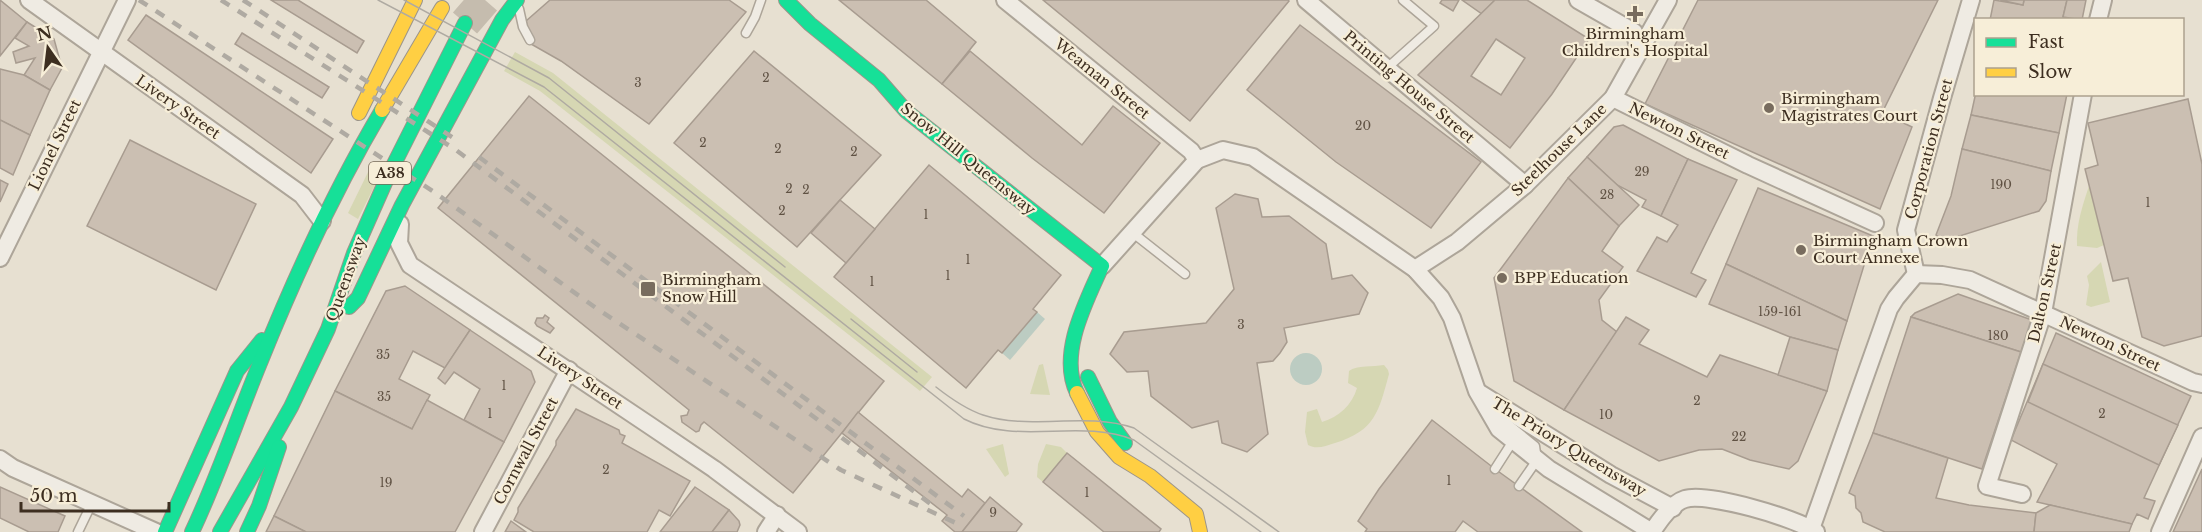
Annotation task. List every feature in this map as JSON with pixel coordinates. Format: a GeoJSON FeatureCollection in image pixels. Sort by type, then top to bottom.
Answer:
{"type":"FeatureCollection","features":[{"type":"Feature","properties":{"kind":"main road"},"geometry":{"type":"LineString","coordinates":[[352,125],[415,0]]}},
{"type":"Feature","properties":{"kind":"main road"},"geometry":{"type":"LineString","coordinates":[[328,329],[358,298],[402,205],[502,20],[517,0]]}},
{"type":"Feature","properties":{"kind":"main road","name":"Snow Hill Queensway"},"geometry":{"type":"LineString","coordinates":[[786,0],[810,24],[879,80],[906,111],[1102,266]]}},
{"type":"Feature","properties":{"kind":"main road","name":"A38"},"geometry":{"type":"LineString","coordinates":[[192,532],[204,507],[275,324],[322,221],[356,155],[442,8]]}},
{"type":"Feature","properties":{"kind":"main road","name":"Queensway"},"geometry":{"type":"LineString","coordinates":[[220,532],[291,407],[328,329],[359,242],[388,176],[465,23]]}},
{"type":"Feature","properties":{"kind":"main road"},"geometry":{"type":"LineString","coordinates":[[322,221],[339,157]]}},
{"type":"Feature","properties":{"kind":"main road"},"geometry":{"type":"LineString","coordinates":[[1102,266],[1074,330],[1071,373],[1075,389],[1089,419],[1119,457],[1150,476],[1196,514],[1200,529]]}},
{"type":"Feature","properties":{"kind":"main road"},"geometry":{"type":"LineString","coordinates":[[165,532],[237,372],[275,324]]}},
{"type":"Feature","properties":{"kind":"main road"},"geometry":{"type":"LineString","coordinates":[[247,532],[273,467],[291,407]]}},
{"type":"Feature","properties":{"kind":"street","name":"Livery Street"},"geometry":{"type":"LineString","coordinates":[[29,0],[302,195],[322,221]]}},
{"type":"Feature","properties":{"kind":"street","name":"Lionel Street"},"geometry":{"type":"LineString","coordinates":[[0,258],[127,0]]}},
{"type":"Feature","properties":{"kind":"street","name":"Weaman Street"},"geometry":{"type":"LineString","coordinates":[[1005,0],[1191,151],[1197,160]]}},
{"type":"Feature","properties":{"kind":"street","name":"Printing House Street"},"geometry":{"type":"LineString","coordinates":[[1306,0],[1525,185]]}},
{"type":"Feature","properties":{"kind":"street"},"geometry":{"type":"LineString","coordinates":[[1578,0],[1634,32],[1639,49]]}},
{"type":"Feature","properties":{"kind":"street","name":"Steelhouse Lane"},"geometry":{"type":"LineString","coordinates":[[1415,269],[1457,242],[1525,185],[1613,98],[1668,0]]}},
{"type":"Feature","properties":{"kind":"street","name":"Corporation Street"},"geometry":{"type":"LineString","coordinates":[[1916,274],[1906,230],[1971,0]]}},
{"type":"Feature","properties":{"kind":"street"},"geometry":{"type":"LineString","coordinates":[[2098,18],[2103,0]]}},
{"type":"Feature","properties":{"kind":"street","name":"Dalton Street"},"geometry":{"type":"LineString","coordinates":[[2022,494],[1987,486],[2043,313],[2083,96]]}},
{"type":"Feature","properties":{"kind":"street","name":"Newton Street"},"geometry":{"type":"LineString","coordinates":[[1613,98],[1748,165],[1875,223]]}},
{"type":"Feature","properties":{"kind":"street"},"geometry":{"type":"LineString","coordinates":[[1102,266],[1197,160],[1223,150],[1253,157],[1415,269],[1441,298],[1452,318],[1476,391]]}},
{"type":"Feature","properties":{"kind":"street"},"geometry":{"type":"LineString","coordinates":[[1512,174],[1545,166]]}},
{"type":"Feature","properties":{"kind":"street","name":"Livery Street"},"geometry":{"type":"LineString","coordinates":[[402,205],[399,243],[410,265],[714,469],[798,532]]}},
{"type":"Feature","properties":{"kind":"street"},"geometry":{"type":"LineString","coordinates":[[1652,532],[1659,521],[1683,500],[1698,497],[1768,513],[1814,530],[1890,309],[1916,274]]}},
{"type":"Feature","properties":{"kind":"street","name":"Newton Street"},"geometry":{"type":"LineString","coordinates":[[1916,274],[1942,275],[1970,280],[2193,382],[2202,384]]}},
{"type":"Feature","properties":{"kind":"street","name":"Cornwall Street"},"geometry":{"type":"LineString","coordinates":[[483,532],[569,370]]}},
{"type":"Feature","properties":{"kind":"street","name":"The Priory Queensway"},"geometry":{"type":"LineString","coordinates":[[1476,391],[1499,429],[1537,460],[1652,532]]}},
{"type":"Feature","properties":{"kind":"street","name":"The Priory Queensway"},"geometry":{"type":"LineString","coordinates":[[1476,391],[1611,475],[1673,508]]}},
{"type":"Feature","properties":{"kind":"street"},"geometry":{"type":"LineString","coordinates":[[2160,532],[2202,437]]}},
{"type":"Feature","properties":{"kind":"street"},"geometry":{"type":"LineString","coordinates":[[0,459],[13,468],[156,532]]}},
{"type":"Feature","properties":{"kind":"street"},"geometry":{"type":"LineString","coordinates":[[765,532],[777,515]]}},
{"type":"Feature","properties":{"kind":"lane"},"geometry":{"type":"LineString","coordinates":[[517,0],[530,40]]}},
{"type":"Feature","properties":{"kind":"lane"},"geometry":{"type":"LineString","coordinates":[[746,33],[761,0]]}},
{"type":"Feature","properties":{"kind":"lane"},"geometry":{"type":"LineString","coordinates":[[1387,68],[1434,26],[1403,0]]}},
{"type":"Feature","properties":{"kind":"lane"},"geometry":{"type":"LineString","coordinates":[[1133,233],[1185,274]]}},
{"type":"Feature","properties":{"kind":"lane"},"geometry":{"type":"LineString","coordinates":[[1476,391],[1508,424],[1535,446],[1537,460],[1519,486]]}},
{"type":"Feature","properties":{"kind":"lane"},"geometry":{"type":"LineString","coordinates":[[1495,469],[1514,441],[1508,424]]}},
{"type":"Feature","properties":{"kind":"lane"},"geometry":{"type":"LineString","coordinates":[[78,532],[92,503]]}},
{"type":"Feature","properties":{"kind":"green space"},"geometry":{"type":"Polygon","coordinates":[[[515,52],[553,73],[932,377],[920,391],[540,91],[504,71],[515,52]]]}},
{"type":"Feature","properties":{"kind":"green space"},"geometry":{"type":"Polygon","coordinates":[[[372,164],[382,171],[358,219],[348,213],[372,164]]]}},
{"type":"Feature","properties":{"kind":"green space"},"geometry":{"type":"Polygon","coordinates":[[[2089,186],[2104,245],[2097,248],[2077,246],[2079,223],[2089,186]]]}},
{"type":"Feature","properties":{"kind":"green space"},"geometry":{"type":"Polygon","coordinates":[[[2101,262],[2110,302],[2091,307],[2086,305],[2089,285],[2087,276],[2101,262]]]}},
{"type":"Feature","properties":{"kind":"green space"},"geometry":{"type":"Polygon","coordinates":[[[1043,364],[1050,395],[1030,394],[1039,365],[1043,364]]]}},
{"type":"Feature","properties":{"kind":"green space"},"geometry":{"type":"Polygon","coordinates":[[[1384,365],[1389,374],[1378,409],[1367,426],[1335,443],[1318,447],[1308,445],[1305,432],[1307,412],[1317,409],[1322,422],[1334,417],[1348,405],[1357,388],[1348,383],[1349,371],[1361,367],[1384,365]]]}},
{"type":"Feature","properties":{"kind":"green space"},"geometry":{"type":"Polygon","coordinates":[[[1003,444],[1009,474],[1005,477],[986,449],[1003,444]]]}},
{"type":"Feature","properties":{"kind":"green space"},"geometry":{"type":"Polygon","coordinates":[[[1046,444],[1061,447],[1067,453],[1043,482],[1037,477],[1038,464],[1046,444]]]}},
{"type":"Feature","properties":{"kind":"shaded area"},"geometry":{"type":"Polygon","coordinates":[[[1037,312],[1045,319],[1010,360],[1002,353],[1037,312]]]}},
{"type":"Feature","properties":{"kind":"shaded area"},"geometry":{"type":"Polygon","coordinates":[[[1306,353],[1317,358],[1322,369],[1317,380],[1306,385],[1295,380],[1290,369],[1295,358],[1306,353]]]}},
{"type":"Feature","properties":{"kind":"building"},"geometry":{"type":"Polygon","coordinates":[[[0,0],[27,22],[0,56],[0,0]]]}},
{"type":"Feature","properties":{"kind":"building"},"geometry":{"type":"Polygon","coordinates":[[[271,0],[298,0],[364,41],[357,53],[271,0]]]}},
{"type":"Feature","properties":{"kind":"building"},"geometry":{"type":"Polygon","coordinates":[[[550,0],[729,0],[746,12],[649,124],[561,61],[531,44],[526,21],[550,0]]]}},
{"type":"Feature","properties":{"kind":"building"},"geometry":{"type":"Polygon","coordinates":[[[839,0],[926,0],[976,42],[942,84],[839,0]]]}},
{"type":"Feature","properties":{"kind":"building"},"geometry":{"type":"Polygon","coordinates":[[[1043,0],[1288,0],[1289,1],[1190,121],[1043,0]]]}},
{"type":"Feature","properties":{"kind":"building"},"geometry":{"type":"Polygon","coordinates":[[[1442,0],[1459,0],[1453,11],[1440,3],[1442,0]]]}},
{"type":"Feature","properties":{"kind":"building"},"geometry":{"type":"Polygon","coordinates":[[[1462,0],[1495,0],[1482,14],[1462,0]]]}},
{"type":"Feature","properties":{"kind":"building"},"geometry":{"type":"Polygon","coordinates":[[[1495,0],[1527,0],[1589,39],[1552,94],[1510,148],[1418,75],[1495,0]],[[1496,39],[1471,76],[1501,95],[1525,58],[1496,39]]]}},
{"type":"Feature","properties":{"kind":"building","name":"Birmingham Magistrates Court"},"geometry":{"type":"Polygon","coordinates":[[[1698,0],[1938,0],[1882,113],[1912,127],[1880,209],[1645,104],[1698,0]]]}},
{"type":"Feature","properties":{"kind":"building"},"geometry":{"type":"Polygon","coordinates":[[[1994,0],[2023,5],[2024,0],[2067,0],[2063,17],[2068,18],[1990,18],[1994,0]]]}},
{"type":"Feature","properties":{"kind":"building"},"geometry":{"type":"Polygon","coordinates":[[[2000,0],[2024,0],[2023,5],[2000,0]]]}},
{"type":"Feature","properties":{"kind":"building"},"geometry":{"type":"Polygon","coordinates":[[[2067,0],[2086,0],[2082,18],[2063,17],[2067,0]]]}},
{"type":"Feature","properties":{"kind":"building"},"geometry":{"type":"Polygon","coordinates":[[[146,15],[333,139],[311,173],[128,40],[146,15]]]}},
{"type":"Feature","properties":{"kind":"building"},"geometry":{"type":"Polygon","coordinates":[[[27,22],[54,39],[62,68],[50,90],[24,75],[35,58],[16,63],[13,52],[29,46],[15,38],[27,22]]]}},
{"type":"Feature","properties":{"kind":"building"},"geometry":{"type":"Polygon","coordinates":[[[1300,25],[1481,162],[1431,228],[1336,162],[1247,90],[1300,25]]]}},
{"type":"Feature","properties":{"kind":"building"},"geometry":{"type":"Polygon","coordinates":[[[242,33],[329,87],[322,98],[235,44],[242,33]]]}},
{"type":"Feature","properties":{"kind":"building"},"geometry":{"type":"Polygon","coordinates":[[[754,51],[881,155],[797,247],[674,143],[754,51]]]}},
{"type":"Feature","properties":{"kind":"building"},"geometry":{"type":"Polygon","coordinates":[[[970,51],[1082,145],[1113,106],[1160,143],[1104,213],[1032,158],[942,84],[970,51]]]}},
{"type":"Feature","properties":{"kind":"building"},"geometry":{"type":"Polygon","coordinates":[[[0,69],[24,75],[50,90],[30,135],[0,120],[0,69]]]}},
{"type":"Feature","properties":{"kind":"building"},"geometry":{"type":"Polygon","coordinates":[[[529,96],[884,381],[793,493],[704,422],[696,432],[682,422],[681,416],[687,415],[689,410],[438,208],[529,96]]]}},
{"type":"Feature","properties":{"kind":"building"},"geometry":{"type":"Polygon","coordinates":[[[1975,96],[2067,96],[2059,133],[1971,115],[1975,96]]]}},
{"type":"Feature","properties":{"kind":"building"},"geometry":{"type":"Polygon","coordinates":[[[2188,99],[2202,164],[2202,336],[2164,346],[2142,337],[2128,278],[2113,281],[2085,169],[2098,165],[2088,123],[2188,99]]]}},
{"type":"Feature","properties":{"kind":"building"},"geometry":{"type":"Polygon","coordinates":[[[1971,115],[2059,133],[2051,171],[1962,149],[1971,115]]]}},
{"type":"Feature","properties":{"kind":"building"},"geometry":{"type":"Polygon","coordinates":[[[0,120],[30,135],[13,175],[0,168],[0,120]]]}},
{"type":"Feature","properties":{"kind":"building"},"geometry":{"type":"Polygon","coordinates":[[[1623,125],[1688,159],[1661,216],[1642,207],[1646,200],[1617,185],[1587,157],[1614,127],[1623,125]]]}},
{"type":"Feature","properties":{"kind":"building"},"geometry":{"type":"Polygon","coordinates":[[[130,140],[256,204],[216,290],[87,226],[130,140]]]}},
{"type":"Feature","properties":{"kind":"building"},"geometry":{"type":"Polygon","coordinates":[[[1962,149],[2051,171],[2046,201],[2039,211],[1944,241],[1936,235],[1951,196],[1962,149]]]}},
{"type":"Feature","properties":{"kind":"building"},"geometry":{"type":"Polygon","coordinates":[[[1587,157],[1639,205],[1619,226],[1568,178],[1587,157]]]}},
{"type":"Feature","properties":{"kind":"building"},"geometry":{"type":"Polygon","coordinates":[[[1688,159],[1737,180],[1691,273],[1706,280],[1696,297],[1637,271],[1657,237],[1667,242],[1678,225],[1661,216],[1688,159]]]}},
{"type":"Feature","properties":{"kind":"building"},"geometry":{"type":"Polygon","coordinates":[[[929,165],[1061,275],[1033,309],[1037,312],[1002,353],[998,350],[966,388],[834,277],[929,165]]]}},
{"type":"Feature","properties":{"kind":"building"},"geometry":{"type":"Polygon","coordinates":[[[1568,178],[1619,226],[1602,251],[1623,267],[1599,300],[1602,320],[1617,332],[1564,410],[1514,381],[1494,278],[1568,178]]]}},
{"type":"Feature","properties":{"kind":"building"},"geometry":{"type":"Polygon","coordinates":[[[0,180],[8,184],[0,202],[0,180]]]}},
{"type":"Feature","properties":{"kind":"building","name":"Birmingham Crown Court Annexe"},"geometry":{"type":"Polygon","coordinates":[[[1758,188],[1873,236],[1847,321],[1726,264],[1758,188]]]}},
{"type":"Feature","properties":{"kind":"building"},"geometry":{"type":"Polygon","coordinates":[[[1235,194],[1258,199],[1262,217],[1289,216],[1326,244],[1332,279],[1352,275],[1368,293],[1359,314],[1284,328],[1287,342],[1280,353],[1273,361],[1257,363],[1268,434],[1247,452],[1222,443],[1218,421],[1192,428],[1151,396],[1148,371],[1127,372],[1110,354],[1124,332],[1206,323],[1234,289],[1216,208],[1235,194]]]}},
{"type":"Feature","properties":{"kind":"building"},"geometry":{"type":"Polygon","coordinates":[[[840,200],[875,229],[846,263],[811,233],[840,200]]]}},
{"type":"Feature","properties":{"kind":"building"},"geometry":{"type":"Polygon","coordinates":[[[1726,264],[1847,321],[1838,350],[1790,337],[1709,304],[1726,264]]]}},
{"type":"Feature","properties":{"kind":"building"},"geometry":{"type":"Polygon","coordinates":[[[405,286],[470,330],[445,368],[413,351],[399,379],[430,395],[412,429],[335,391],[386,291],[405,286]]]}},
{"type":"Feature","properties":{"kind":"building"},"geometry":{"type":"Polygon","coordinates":[[[1958,294],[2032,320],[2021,352],[1911,317],[1915,313],[1958,294]]]}},
{"type":"Feature","properties":{"kind":"building"},"geometry":{"type":"Polygon","coordinates":[[[545,315],[549,318],[547,322],[554,328],[550,333],[535,323],[537,318],[543,318],[545,315]]]}},
{"type":"Feature","properties":{"kind":"building"},"geometry":{"type":"Polygon","coordinates":[[[1626,317],[1649,330],[1639,344],[1707,377],[1720,355],[1827,391],[1798,461],[1789,469],[1750,460],[1722,449],[1699,450],[1659,461],[1564,410],[1626,317]]]}},
{"type":"Feature","properties":{"kind":"building"},"geometry":{"type":"Polygon","coordinates":[[[1911,317],[2021,352],[1982,469],[1873,433],[1911,317]]]}},
{"type":"Feature","properties":{"kind":"building"},"geometry":{"type":"Polygon","coordinates":[[[470,330],[531,371],[535,382],[504,442],[464,420],[480,389],[454,372],[445,384],[438,378],[470,330]]]}},
{"type":"Feature","properties":{"kind":"building"},"geometry":{"type":"Polygon","coordinates":[[[2056,333],[2191,396],[2144,498],[2155,501],[2148,519],[2137,514],[2132,524],[2037,502],[2057,464],[2011,440],[2056,333]]]}},
{"type":"Feature","properties":{"kind":"building"},"geometry":{"type":"Polygon","coordinates":[[[1790,337],[1838,350],[1827,391],[1778,375],[1790,337]]]}},
{"type":"Feature","properties":{"kind":"building"},"geometry":{"type":"Polygon","coordinates":[[[2043,364],[2178,425],[2159,465],[2028,402],[2043,364]]]}},
{"type":"Feature","properties":{"kind":"building"},"geometry":{"type":"Polygon","coordinates":[[[335,391],[412,429],[427,400],[504,442],[455,532],[306,532],[274,516],[335,391]]]}},
{"type":"Feature","properties":{"kind":"building"},"geometry":{"type":"Polygon","coordinates":[[[576,409],[619,430],[620,434],[625,436],[622,443],[690,481],[670,516],[659,510],[647,532],[534,532],[514,520],[518,508],[576,409]]]}},
{"type":"Feature","properties":{"kind":"building"},"geometry":{"type":"Polygon","coordinates":[[[858,412],[962,497],[968,489],[985,503],[962,532],[955,532],[942,521],[947,515],[842,433],[858,412]]]}},
{"type":"Feature","properties":{"kind":"building"},"geometry":{"type":"Polygon","coordinates":[[[1432,420],[1582,532],[1478,532],[1463,521],[1455,532],[1365,532],[1367,529],[1358,521],[1379,489],[1432,420]]]}},
{"type":"Feature","properties":{"kind":"building"},"geometry":{"type":"Polygon","coordinates":[[[1873,433],[1948,458],[1936,498],[1969,505],[2036,513],[2034,532],[1885,532],[1863,522],[1861,513],[1856,508],[1855,496],[1849,493],[1873,433]]]}},
{"type":"Feature","properties":{"kind":"building"},"geometry":{"type":"Polygon","coordinates":[[[1067,453],[1161,529],[1159,532],[1104,532],[1043,482],[1067,453]]]}},
{"type":"Feature","properties":{"kind":"building"},"geometry":{"type":"Polygon","coordinates":[[[2202,469],[2202,532],[2173,532],[2202,469]]]}},
{"type":"Feature","properties":{"kind":"building"},"geometry":{"type":"Polygon","coordinates":[[[0,487],[65,516],[58,532],[29,532],[0,518],[0,487]]]}},
{"type":"Feature","properties":{"kind":"building"},"geometry":{"type":"Polygon","coordinates":[[[695,487],[729,510],[712,532],[660,532],[695,487]]]}},
{"type":"Feature","properties":{"kind":"building"},"geometry":{"type":"Polygon","coordinates":[[[990,497],[1022,524],[1016,532],[962,532],[990,497]]]}},
{"type":"Feature","properties":{"kind":"building"},"geometry":{"type":"Polygon","coordinates":[[[2050,505],[2132,524],[2129,532],[2034,532],[2036,513],[2050,505]]]}},
{"type":"Feature","properties":{"kind":"building"},"geometry":{"type":"Polygon","coordinates":[[[729,510],[739,521],[737,532],[712,532],[729,510]]]}},
{"type":"Feature","properties":{"kind":"building"},"geometry":{"type":"Polygon","coordinates":[[[274,516],[306,532],[266,532],[274,516]]]}},
{"type":"Feature","properties":{"kind":"building"},"geometry":{"type":"Polygon","coordinates":[[[511,521],[526,532],[505,532],[511,521]]]}},
{"type":"Feature","properties":{"kind":"tunnel"},"geometry":{"type":"LineString","coordinates":[[465,23],[485,0]]}},
{"type":"Feature","properties":{"kind":"tram line"},"geometry":{"type":"LineString","coordinates":[[378,0],[544,87],[964,419],[984,427],[1005,431],[1092,431],[1134,440],[1261,532]]}},
{"type":"Feature","properties":{"kind":"tram line"},"geometry":{"type":"LineString","coordinates":[[404,0],[549,78],[785,267]]}},
{"type":"Feature","properties":{"kind":"tram line"},"geometry":{"type":"LineString","coordinates":[[851,319],[917,372]]}},
{"type":"Feature","properties":{"kind":"tram line"},"geometry":{"type":"LineString","coordinates":[[936,387],[970,410],[1001,419],[1039,422],[1096,421],[1134,428],[1279,532]]}},
{"type":"Feature","properties":{"kind":"railway"},"geometry":{"type":"LineString","coordinates":[[139,0],[434,192],[596,308],[841,470],[956,523]]}},
{"type":"Feature","properties":{"kind":"railway"},"geometry":{"type":"LineString","coordinates":[[221,0],[456,150],[932,505]]}},
{"type":"Feature","properties":{"kind":"railway"},"geometry":{"type":"LineString","coordinates":[[243,0],[458,141]]}},
{"type":"Feature","properties":{"kind":"railway"},"geometry":{"type":"LineString","coordinates":[[479,157],[964,516]]}},
{"type":"Feature","properties":{"kind":"traffic: fast"},"geometry":{"type":"LineString","coordinates":[[349,307],[358,298],[402,205],[502,20],[517,0]]}},
{"type":"Feature","properties":{"kind":"traffic: fast"},"geometry":{"type":"LineString","coordinates":[[786,0],[810,24],[879,80],[906,111],[1102,266],[1082,312],[1072,345],[1072,378],[1077,393]]}},
{"type":"Feature","properties":{"kind":"traffic: fast"},"geometry":{"type":"LineString","coordinates":[[220,532],[291,407],[328,329],[354,253],[388,176],[465,23]]}},
{"type":"Feature","properties":{"kind":"traffic: fast"},"geometry":{"type":"LineString","coordinates":[[192,532],[301,266],[348,171],[382,110]]}},
{"type":"Feature","properties":{"kind":"traffic: fast"},"geometry":{"type":"LineString","coordinates":[[165,532],[237,371],[262,340]]}},
{"type":"Feature","properties":{"kind":"traffic: fast"},"geometry":{"type":"LineString","coordinates":[[1088,377],[1110,422],[1125,443]]}},
{"type":"Feature","properties":{"kind":"traffic: fast"},"geometry":{"type":"LineString","coordinates":[[247,532],[259,506],[279,447]]}},
{"type":"Feature","properties":{"kind":"traffic: slow"},"geometry":{"type":"LineString","coordinates":[[359,113],[415,0]]}},
{"type":"Feature","properties":{"kind":"traffic: slow"},"geometry":{"type":"LineString","coordinates":[[382,110],[442,8]]}},
{"type":"Feature","properties":{"kind":"traffic: slow"},"geometry":{"type":"LineString","coordinates":[[1077,393],[1097,432],[1119,457],[1150,476],[1196,514],[1200,532]]}},
{"type":"Feature","properties":{"kind":"place","name":"Birmingham Children's Hospital"},"geometry":{"type":"Point","coordinates":[1635,14]}},
{"type":"Feature","properties":{"kind":"place","name":"Birmingham Magistrates Court"},"geometry":{"type":"Point","coordinates":[1769,108]}},
{"type":"Feature","properties":{"kind":"place","name":"Birmingham Crown Court Annexe"},"geometry":{"type":"Point","coordinates":[1801,250]}},
{"type":"Feature","properties":{"kind":"place","name":"BPP Education"},"geometry":{"type":"Point","coordinates":[1502,278]}},
{"type":"Feature","properties":{"kind":"place","name":"Birmingham Snow Hill"},"geometry":{"type":"Point","coordinates":[648,289]}}]}
